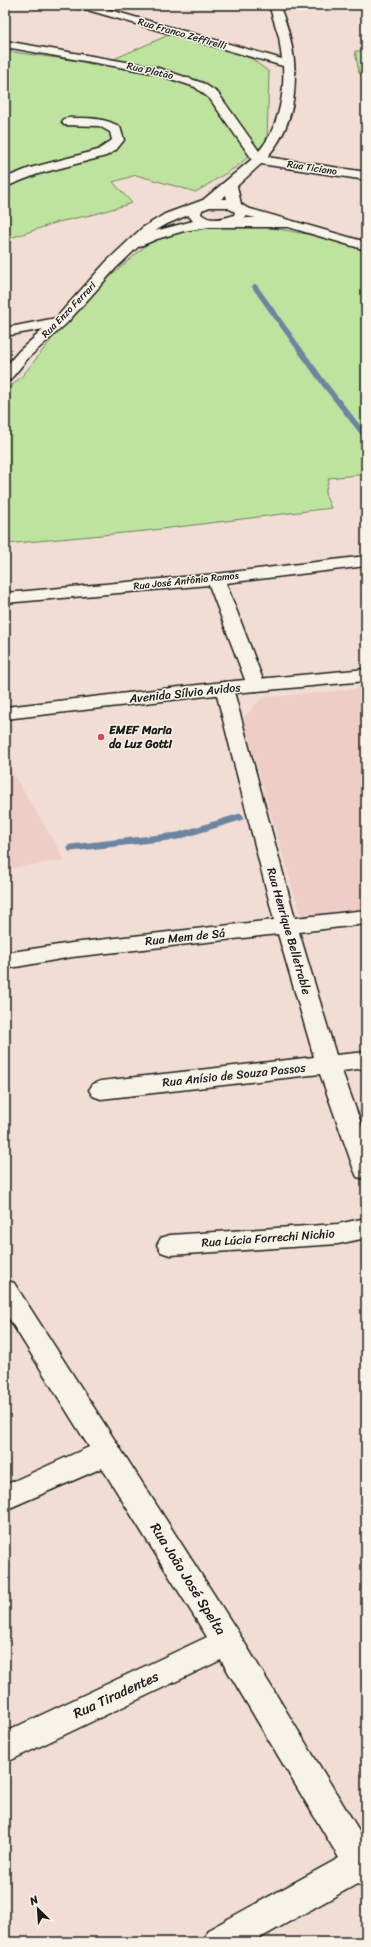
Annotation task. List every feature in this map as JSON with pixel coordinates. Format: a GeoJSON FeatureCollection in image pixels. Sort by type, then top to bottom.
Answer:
{"type":"FeatureCollection","features":[{"type":"Feature","properties":{"kind":"street","name":"Rua Franco Zeffirelli"},"geometry":{"type":"LineString","coordinates":[[76,5],[92,8],[289,64]]}},
{"type":"Feature","properties":{"kind":"street"},"geometry":{"type":"LineString","coordinates":[[274,5],[279,14],[285,37],[289,64],[290,80],[282,120],[274,139],[259,160],[230,185],[194,211],[196,217],[214,222],[289,223]]}},
{"type":"Feature","properties":{"kind":"street","name":"Rua Platão"},"geometry":{"type":"LineString","coordinates":[[5,44],[155,70],[199,85],[214,96],[259,160]]}},
{"type":"Feature","properties":{"kind":"street"},"geometry":{"type":"LineString","coordinates":[[5,183],[34,172],[102,153],[112,147],[118,140],[116,130],[106,124],[98,122],[68,122]]}},
{"type":"Feature","properties":{"kind":"street","name":"Rua Ticiano"},"geometry":{"type":"LineString","coordinates":[[259,160],[366,176]]}},
{"type":"Feature","properties":{"kind":"street"},"geometry":{"type":"LineString","coordinates":[[228,222],[239,217],[238,208],[230,185]]}},
{"type":"Feature","properties":{"kind":"street"},"geometry":{"type":"LineString","coordinates":[[202,205],[222,203],[366,246]]}},
{"type":"Feature","properties":{"kind":"street","name":"Rua Enzo Ferrari"},"geometry":{"type":"LineString","coordinates":[[5,377],[24,354],[61,321],[143,232],[162,220],[202,205]]}},
{"type":"Feature","properties":{"kind":"street","name":"Rua Enzo Ferrari"},"geometry":{"type":"LineString","coordinates":[[133,244],[175,229],[214,222]]}},
{"type":"Feature","properties":{"kind":"street"},"geometry":{"type":"LineString","coordinates":[[5,332],[61,321]]}},
{"type":"Feature","properties":{"kind":"street"},"geometry":{"type":"LineString","coordinates":[[5,339],[24,354]]}},
{"type":"Feature","properties":{"kind":"street","name":"Rua José Antônio Ramos"},"geometry":{"type":"LineString","coordinates":[[5,598],[216,579],[366,561]]}},
{"type":"Feature","properties":{"kind":"street"},"geometry":{"type":"LineString","coordinates":[[216,579],[256,685]]}},
{"type":"Feature","properties":{"kind":"street","name":"Avenida Sílvio Avidos"},"geometry":{"type":"LineString","coordinates":[[5,713],[224,688],[366,675]]}},
{"type":"Feature","properties":{"kind":"street","name":"Rua Henrique Belletrable"},"geometry":{"type":"LineString","coordinates":[[224,688],[286,926],[328,1065],[366,1170]]}},
{"type":"Feature","properties":{"kind":"street","name":"Rua Mem de Sá"},"geometry":{"type":"LineString","coordinates":[[5,961],[72,950],[366,917]]}},
{"type":"Feature","properties":{"kind":"street","name":"Rua Anísio de Souza Passos"},"geometry":{"type":"LineString","coordinates":[[101,1090],[366,1060]]}},
{"type":"Feature","properties":{"kind":"street","name":"Rua Lúcia Forrechi Nichio"},"geometry":{"type":"LineString","coordinates":[[170,1245],[338,1234],[366,1228]]}},
{"type":"Feature","properties":{"kind":"street","name":"Rua João José Spelta"},"geometry":{"type":"LineString","coordinates":[[5,1291],[227,1642],[364,1868]]}},
{"type":"Feature","properties":{"kind":"street"},"geometry":{"type":"LineString","coordinates":[[5,1498],[108,1452]]}},
{"type":"Feature","properties":{"kind":"street","name":"Rua Tiradentes"},"geometry":{"type":"LineString","coordinates":[[5,1748],[227,1642]]}},
{"type":"Feature","properties":{"kind":"street"},"geometry":{"type":"LineString","coordinates":[[220,1942],[364,1868]]}},
{"type":"Feature","properties":{"kind":"shaded area"},"geometry":{"type":"Polygon","coordinates":[[[366,688],[366,908],[301,916],[243,719],[262,698],[366,688]]]}},
{"type":"Feature","properties":{"kind":"shaded area"},"geometry":{"type":"Polygon","coordinates":[[[5,760],[65,860],[5,869],[5,760]]]}},
{"type":"Feature","properties":{"kind":"green space"},"geometry":{"type":"Polygon","coordinates":[[[171,34],[224,48],[252,59],[269,72],[267,142],[236,167],[196,192],[136,175],[113,182],[132,203],[95,214],[58,222],[5,240],[5,51],[79,61],[98,66],[171,34]]]}},
{"type":"Feature","properties":{"kind":"green space"},"geometry":{"type":"Polygon","coordinates":[[[355,51],[366,51],[366,80],[359,73],[355,51]]]}},
{"type":"Feature","properties":{"kind":"green space"},"geometry":{"type":"Polygon","coordinates":[[[244,223],[312,235],[366,250],[366,474],[329,478],[325,494],[331,508],[145,531],[5,544],[5,392],[24,374],[82,301],[151,241],[194,227],[244,223]]]}},
{"type":"Feature","properties":{"kind":"waterway"},"geometry":{"type":"LineString","coordinates":[[255,287],[325,385],[366,437]]}},
{"type":"Feature","properties":{"kind":"waterway"},"geometry":{"type":"LineString","coordinates":[[71,848],[178,836],[240,817]]}},
{"type":"Feature","properties":{"kind":"place","name":"EMEF Maria da Luz Gotti"},"geometry":{"type":"Point","coordinates":[101,737]}}]}
